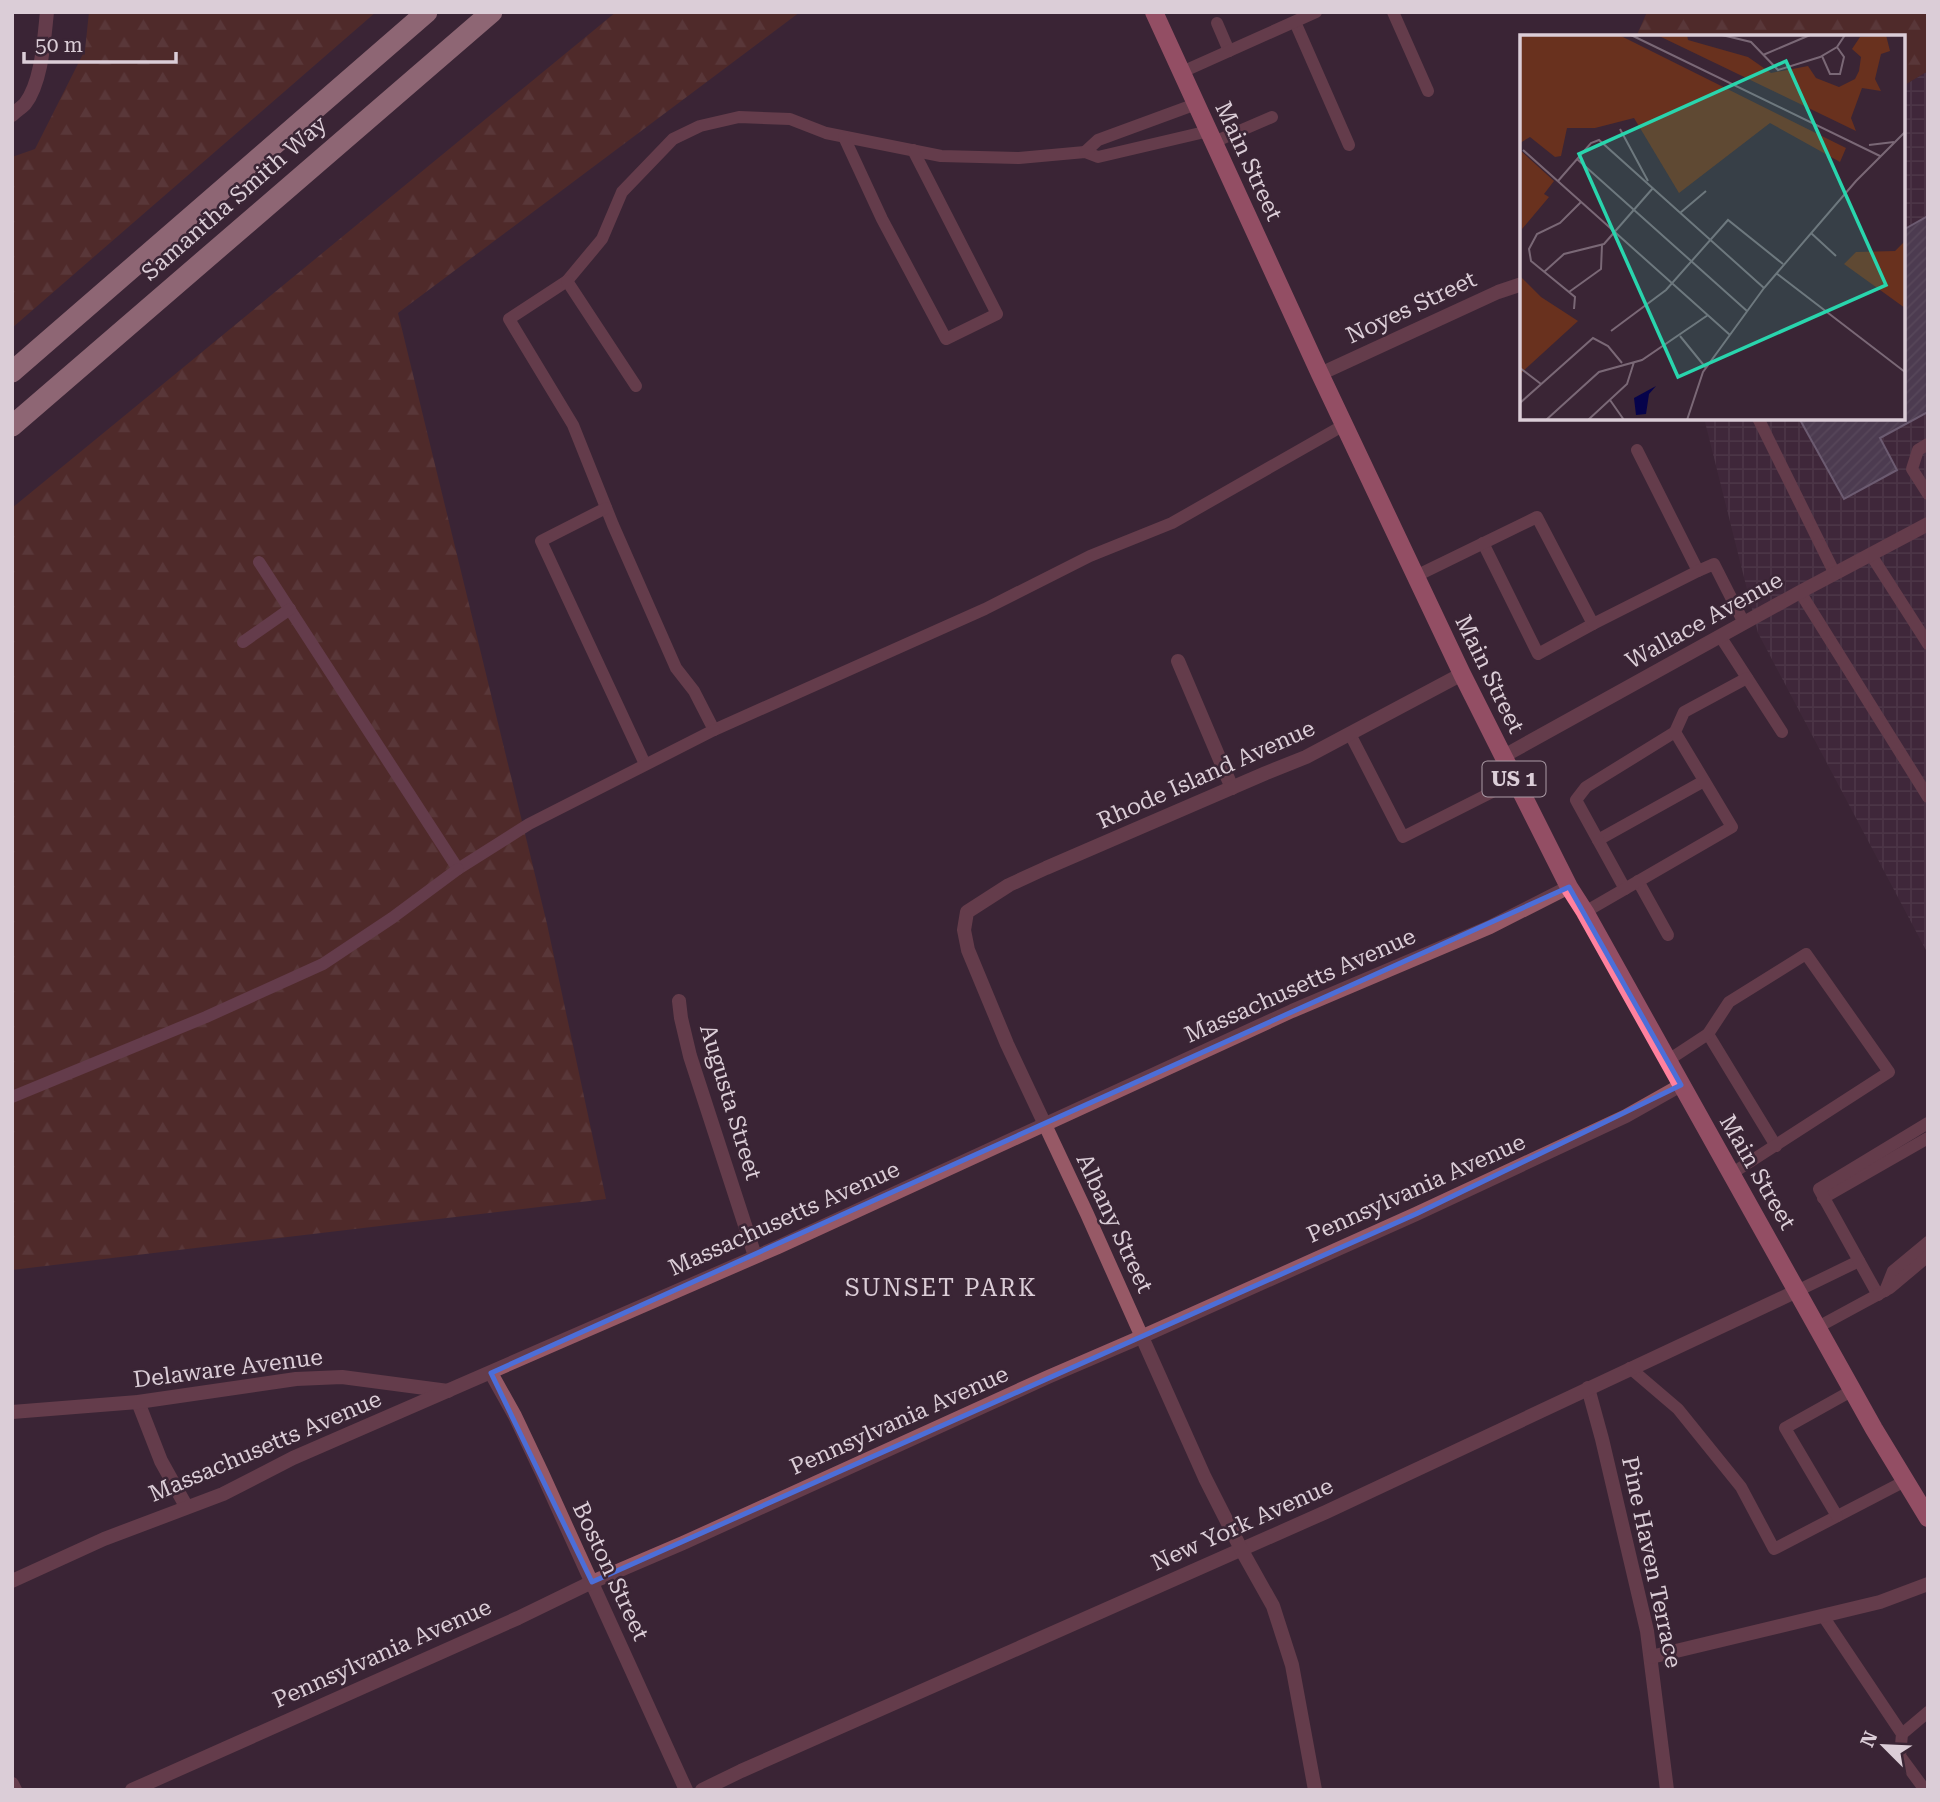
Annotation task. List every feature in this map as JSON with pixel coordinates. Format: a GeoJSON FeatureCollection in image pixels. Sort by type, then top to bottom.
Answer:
{"type":"FeatureCollection","features":[{"type":"Feature","properties":{"kind":"highway","name":"Samantha Smith Way"},"geometry":{"type":"LineString","coordinates":[[12,372],[427,12]]}},
{"type":"Feature","properties":{"kind":"highway","name":"Samantha Smith Way"},"geometry":{"type":"LineString","coordinates":[[12,426],[492,12]]}},
{"type":"Feature","properties":{"kind":"main road","name":"Main Street"},"geometry":{"type":"LineString","coordinates":[[1154,12],[1320,374],[1502,757],[1569,887],[1928,1518]]}},
{"type":"Feature","properties":{"kind":"street"},"geometry":{"type":"LineString","coordinates":[[12,115],[25,103],[34,87],[47,12]]}},
{"type":"Feature","properties":{"kind":"street","name":"Noyes Street"},"geometry":{"type":"LineString","coordinates":[[1320,374],[1498,292],[1520,285]]}},
{"type":"Feature","properties":{"kind":"street","name":"Wallace Avenue"},"geometry":{"type":"LineString","coordinates":[[1502,757],[1928,524]]}},
{"type":"Feature","properties":{"kind":"street"},"geometry":{"type":"LineString","coordinates":[[1178,661],[1231,789]]}},
{"type":"Feature","properties":{"kind":"street","name":"Rhode Island Avenue"},"geometry":{"type":"LineString","coordinates":[[967,912],[1009,885],[1046,868],[1306,757],[1462,674]]}},
{"type":"Feature","properties":{"kind":"street","name":"Massachusetts Avenue"},"geometry":{"type":"LineString","coordinates":[[12,1581],[104,1539],[223,1493],[293,1458],[755,1256],[1292,1011],[1490,927],[1569,887]]}},
{"type":"Feature","properties":{"kind":"street","name":"Albany Street"},"geometry":{"type":"LineString","coordinates":[[967,912],[964,930],[968,950],[1044,1125],[1087,1214],[1205,1478],[1273,1606],[1292,1665],[1315,1790]]}},
{"type":"Feature","properties":{"kind":"street","name":"Augusta Street"},"geometry":{"type":"LineString","coordinates":[[679,1001],[690,1056],[755,1256]]}},
{"type":"Feature","properties":{"kind":"street","name":"Pennsylvania Avenue"},"geometry":{"type":"LineString","coordinates":[[132,1790],[1441,1202],[1626,1116],[1681,1086]]}},
{"type":"Feature","properties":{"kind":"street","name":"New York Avenue"},"geometry":{"type":"LineString","coordinates":[[702,1790],[1326,1512],[1797,1291]]}},
{"type":"Feature","properties":{"kind":"street","name":"Boston Street"},"geometry":{"type":"LineString","coordinates":[[491,1373],[515,1416],[686,1790]]}},
{"type":"Feature","properties":{"kind":"street","name":"Delaware Avenue"},"geometry":{"type":"LineString","coordinates":[[12,1412],[138,1402],[296,1379],[342,1377],[449,1391]]}},
{"type":"Feature","properties":{"kind":"street","name":"Pine Haven Terrace"},"geometry":{"type":"LineString","coordinates":[[1588,1388],[1644,1618],[1667,1790]]}},
{"type":"Feature","properties":{"kind":"street"},"geometry":{"type":"LineString","coordinates":[[138,1402],[161,1461],[186,1506]]}},
{"type":"Feature","properties":{"kind":"street"},"geometry":{"type":"LineString","coordinates":[[1651,1657],[1880,1602],[1928,1584]]}},
{"type":"Feature","properties":{"kind":"street"},"geometry":{"type":"LineString","coordinates":[[12,1784],[15,1790]]}},
{"type":"Feature","properties":{"kind":"lane"},"geometry":{"type":"LineString","coordinates":[[1182,72],[1316,12]]}},
{"type":"Feature","properties":{"kind":"lane"},"geometry":{"type":"LineString","coordinates":[[1393,12],[1428,92]]}},
{"type":"Feature","properties":{"kind":"lane"},"geometry":{"type":"LineString","coordinates":[[1295,22],[1349,145]]}},
{"type":"Feature","properties":{"kind":"lane"},"geometry":{"type":"LineString","coordinates":[[1217,23],[1229,51]]}},
{"type":"Feature","properties":{"kind":"lane"},"geometry":{"type":"LineString","coordinates":[[1085,152],[1098,140],[1196,104]]}},
{"type":"Feature","properties":{"kind":"lane"},"geometry":{"type":"LineString","coordinates":[[713,730],[695,691],[676,668],[606,509],[573,425],[509,318],[567,281],[602,239],[621,192],[673,139],[699,126],[739,117],[790,119],[826,133],[941,156],[1018,158],[1085,152],[1098,158],[1211,137],[1272,117]]}},
{"type":"Feature","properties":{"kind":"lane"},"geometry":{"type":"LineString","coordinates":[[844,137],[883,219],[946,339],[997,314],[913,150]]}},
{"type":"Feature","properties":{"kind":"lane"},"geometry":{"type":"LineString","coordinates":[[567,281],[636,386]]}},
{"type":"Feature","properties":{"kind":"lane"},"geometry":{"type":"LineString","coordinates":[[1759,420],[1835,574]]}},
{"type":"Feature","properties":{"kind":"lane"},"geometry":{"type":"LineString","coordinates":[[12,1097],[206,1017],[323,964],[458,869],[529,824],[713,730],[972,615],[1090,556],[1172,523],[1345,425]]}},
{"type":"Feature","properties":{"kind":"lane"},"geometry":{"type":"LineString","coordinates":[[1928,444],[1918,450],[1912,469],[1928,494]]}},
{"type":"Feature","properties":{"kind":"lane"},"geometry":{"type":"LineString","coordinates":[[1637,450],[1698,571]]}},
{"type":"Feature","properties":{"kind":"lane"},"geometry":{"type":"LineString","coordinates":[[606,509],[541,541],[645,764]]}},
{"type":"Feature","properties":{"kind":"lane"},"geometry":{"type":"LineString","coordinates":[[1416,576],[1537,517],[1594,624]]}},
{"type":"Feature","properties":{"kind":"lane"},"geometry":{"type":"LineString","coordinates":[[1483,543],[1538,654],[1714,565],[1744,623]]}},
{"type":"Feature","properties":{"kind":"lane"},"geometry":{"type":"LineString","coordinates":[[1871,555],[1928,644]]}},
{"type":"Feature","properties":{"kind":"lane"},"geometry":{"type":"LineString","coordinates":[[259,562],[458,869]]}},
{"type":"Feature","properties":{"kind":"lane"},"geometry":{"type":"LineString","coordinates":[[1800,592],[1928,797]]}},
{"type":"Feature","properties":{"kind":"lane"},"geometry":{"type":"LineString","coordinates":[[243,642],[290,610]]}},
{"type":"Feature","properties":{"kind":"lane"},"geometry":{"type":"LineString","coordinates":[[1720,636],[1782,732]]}},
{"type":"Feature","properties":{"kind":"lane"},"geometry":{"type":"LineString","coordinates":[[1625,889],[1576,800],[1586,787],[1675,732],[1684,712],[1747,678]]}},
{"type":"Feature","properties":{"kind":"lane"},"geometry":{"type":"LineString","coordinates":[[1585,912],[1732,827],[1675,732]]}},
{"type":"Feature","properties":{"kind":"lane"},"geometry":{"type":"LineString","coordinates":[[1350,734],[1403,837],[1514,780]]}},
{"type":"Feature","properties":{"kind":"lane"},"geometry":{"type":"LineString","coordinates":[[1598,840],[1704,781]]}},
{"type":"Feature","properties":{"kind":"lane"},"geometry":{"type":"LineString","coordinates":[[1639,881],[1668,935]]}},
{"type":"Feature","properties":{"kind":"lane"},"geometry":{"type":"LineString","coordinates":[[1667,1061],[1708,1034],[1729,1002],[1806,954],[1889,1073],[1731,1174]]}},
{"type":"Feature","properties":{"kind":"lane"},"geometry":{"type":"LineString","coordinates":[[1708,1034],[1776,1146]]}},
{"type":"Feature","properties":{"kind":"lane"},"geometry":{"type":"LineString","coordinates":[[1881,1293],[1859,1261],[1819,1189],[1928,1123]]}},
{"type":"Feature","properties":{"kind":"lane"},"geometry":{"type":"LineString","coordinates":[[1824,1198],[1928,1138]]}},
{"type":"Feature","properties":{"kind":"lane"},"geometry":{"type":"LineString","coordinates":[[1881,1293],[1893,1271],[1928,1242]]}},
{"type":"Feature","properties":{"kind":"lane"},"geometry":{"type":"LineString","coordinates":[[1818,1327],[1881,1293],[1928,1256]]}},
{"type":"Feature","properties":{"kind":"lane"},"geometry":{"type":"LineString","coordinates":[[1797,1291],[1859,1261]]}},
{"type":"Feature","properties":{"kind":"lane"},"geometry":{"type":"LineString","coordinates":[[1630,1368],[1678,1409],[1741,1487],[1773,1549],[1905,1481]]}},
{"type":"Feature","properties":{"kind":"lane"},"geometry":{"type":"LineString","coordinates":[[1838,1516],[1785,1428],[1853,1390]]}},
{"type":"Feature","properties":{"kind":"lane"},"geometry":{"type":"LineString","coordinates":[[1823,1616],[1902,1734],[1900,1756],[1925,1790]]}},
{"type":"Feature","properties":{"kind":"lane"},"geometry":{"type":"LineString","coordinates":[[1902,1734],[1928,1712]]}},
{"type":"Feature","properties":{"kind":"highlighted area"},"geometry":{"type":"Polygon","coordinates":[[[1569,887],[1681,1085],[1416,1214],[592,1582],[491,1373],[1569,887]]]}},
{"type":"Feature","properties":{"kind":"shaded area"},"geometry":{"type":"Polygon","coordinates":[[[1928,71],[1928,954],[1758,633],[1705,420],[1905,420],[1905,85],[1928,71]]]}},
{"type":"Feature","properties":{"kind":"green space"},"geometry":{"type":"Polygon","coordinates":[[[89,12],[376,12],[12,328],[12,157],[35,149],[85,50],[89,12]]]}},
{"type":"Feature","properties":{"kind":"green space"},"geometry":{"type":"Polygon","coordinates":[[[616,12],[800,12],[398,313],[547,924],[606,1199],[12,1270],[12,508],[616,12]]]}},
{"type":"Feature","properties":{"kind":"green space"},"geometry":{"type":"Polygon","coordinates":[[[1647,12],[1928,12],[1928,71],[1905,85],[1905,35],[1637,35],[1647,12]]]}},
{"type":"Feature","properties":{"kind":"building"},"geometry":{"type":"Polygon","coordinates":[[[1928,216],[1928,412],[1880,438],[1897,470],[1844,499],[1800,420],[1905,420],[1905,229],[1928,216]]]}},
{"type":"Feature","properties":{"kind":"district","name":"SUNSET PARK"},"geometry":{"type":"Point","coordinates":[941,1288]}}]}
